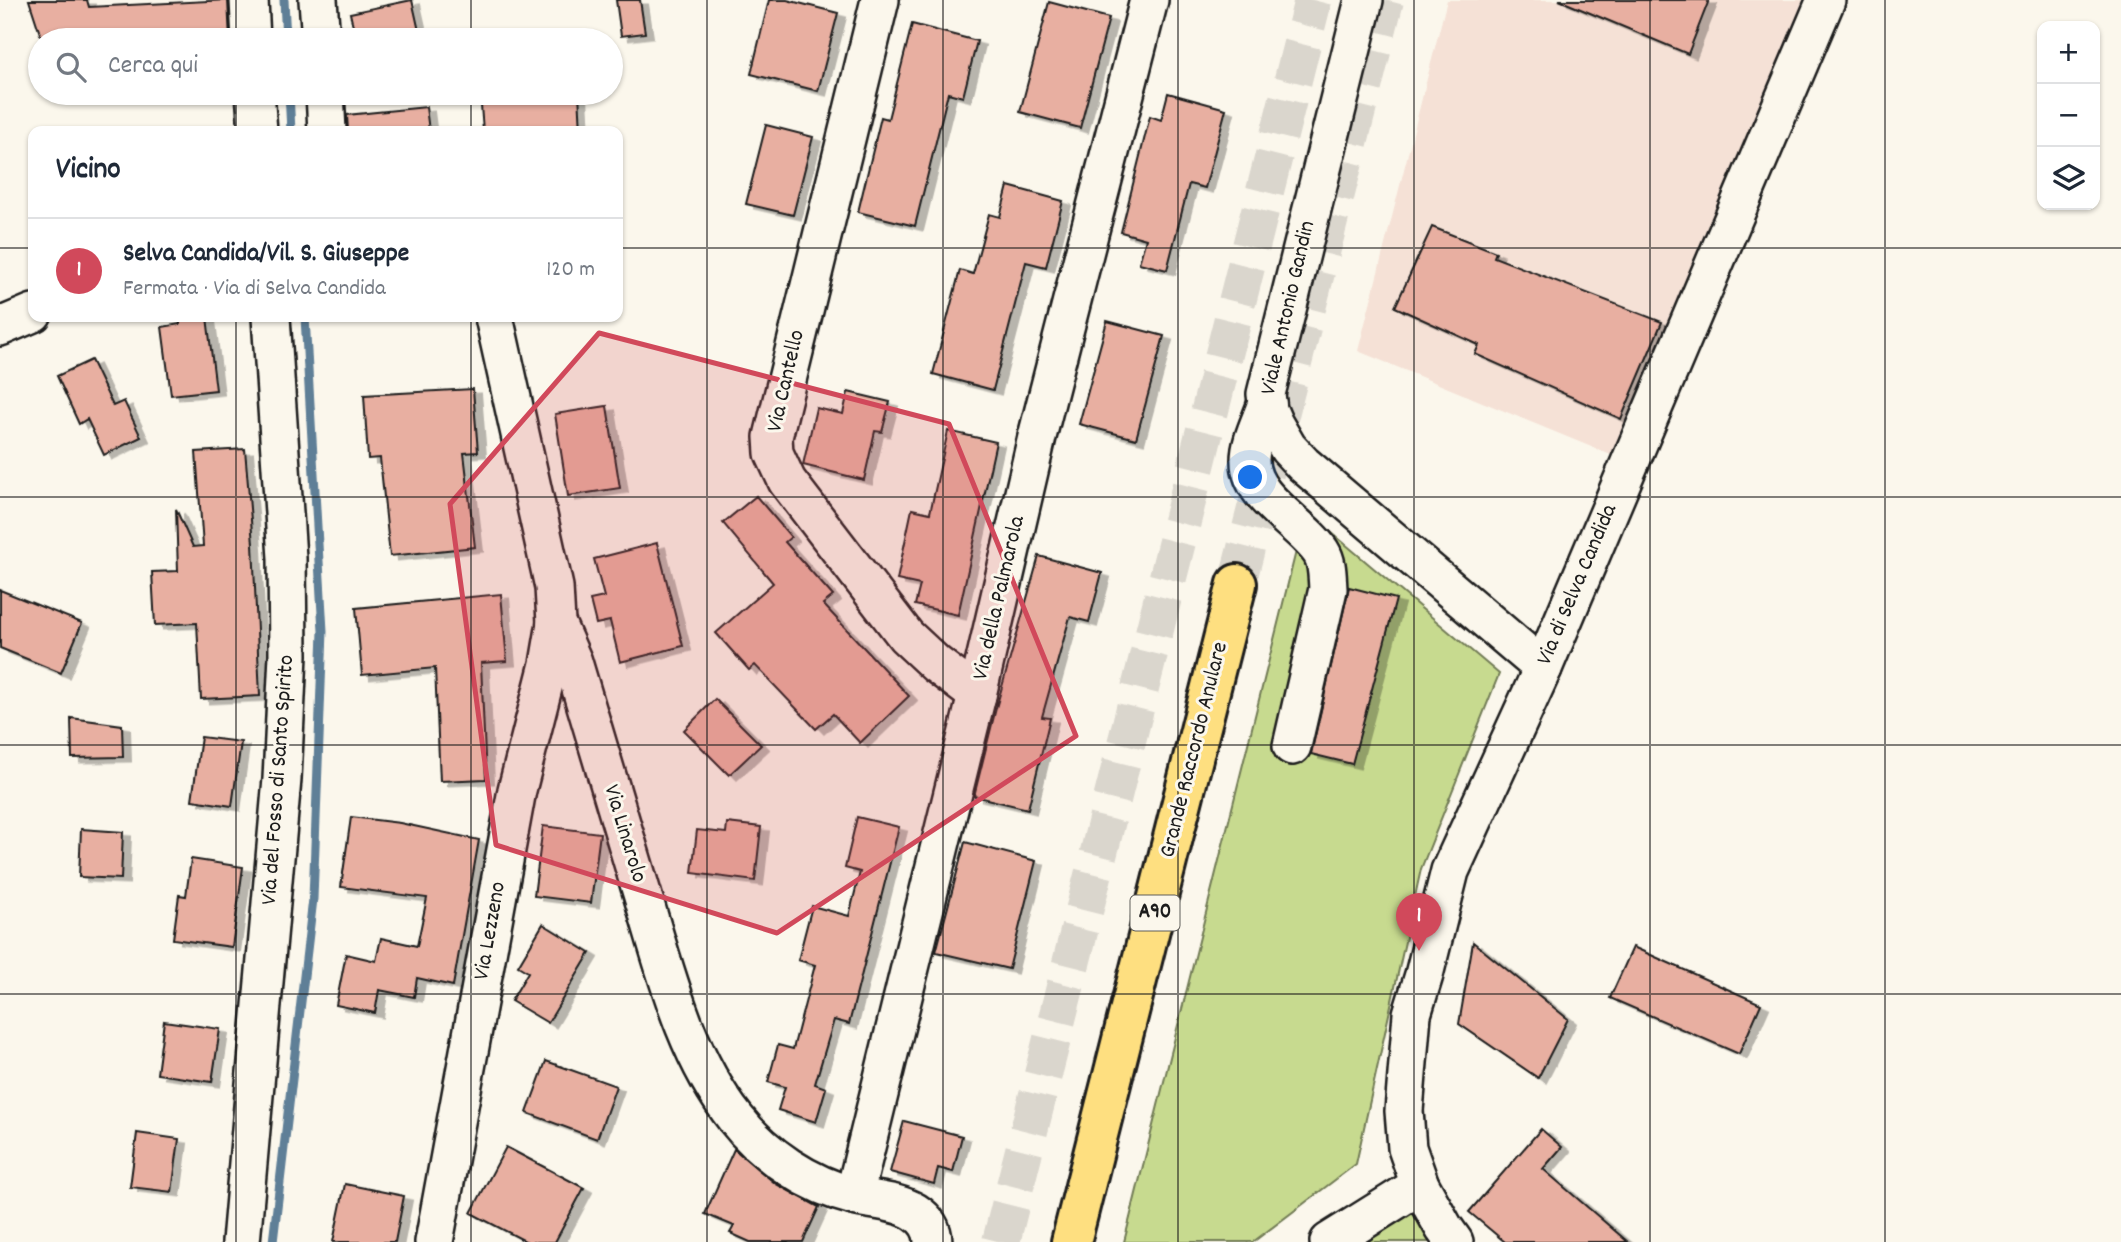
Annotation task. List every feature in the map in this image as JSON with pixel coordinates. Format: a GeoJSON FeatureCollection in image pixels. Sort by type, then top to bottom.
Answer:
{"type":"FeatureCollection","features":[{"type":"Feature","properties":{"kind":"highway","name":"Grande Raccordo Anulare"},"geometry":{"type":"LineString","coordinates":[[1071,1242],[1237,584]]}},
{"type":"Feature","properties":{"kind":"street"},"geometry":{"type":"LineString","coordinates":[[248,0],[250,28]]}},
{"type":"Feature","properties":{"kind":"street"},"geometry":{"type":"LineString","coordinates":[[318,0],[320,28]]}},
{"type":"Feature","properties":{"kind":"street","name":"Via Cantello"},"geometry":{"type":"LineString","coordinates":[[880,0],[773,437],[774,453],[779,468],[797,494],[906,636],[936,664],[977,695]]}},
{"type":"Feature","properties":{"kind":"street","name":"Via della Palmarola"},"geometry":{"type":"LineString","coordinates":[[854,1196],[977,695],[1037,437],[1149,0]]}},
{"type":"Feature","properties":{"kind":"street","name":"Viale Antonio Gandin"},"geometry":{"type":"LineString","coordinates":[[1364,0],[1280,331],[1266,394],[1270,415],[1280,436],[1303,464],[1543,668]]}},
{"type":"Feature","properties":{"kind":"street","name":"Via di Selva Candida"},"geometry":{"type":"LineString","coordinates":[[1454,1242],[1420,1185],[1407,1148],[1404,1111],[1412,1014],[1450,871],[1543,668],[1826,0]]}},
{"type":"Feature","properties":{"kind":"street"},"geometry":{"type":"LineString","coordinates":[[256,105],[258,126]]}},
{"type":"Feature","properties":{"kind":"street"},"geometry":{"type":"LineString","coordinates":[[326,105],[327,126]]}},
{"type":"Feature","properties":{"kind":"street"},"geometry":{"type":"LineString","coordinates":[[0,327],[28,315]]}},
{"type":"Feature","properties":{"kind":"street","name":"Via del Fosso di Santo Spirito"},"geometry":{"type":"LineString","coordinates":[[241,1242],[278,818],[288,655],[287,558],[271,322]]}},
{"type":"Feature","properties":{"kind":"street","name":"Via Linarolo"},"geometry":{"type":"LineString","coordinates":[[495,322],[554,587],[556,622],[573,662],[666,973],[704,1070],[726,1106],[758,1143],[804,1175],[835,1191],[906,1208],[920,1215],[931,1234]]}},
{"type":"Feature","properties":{"kind":"street"},"geometry":{"type":"LineString","coordinates":[[1267,403],[1252,447],[1251,469],[1260,488],[1321,552],[1327,568],[1328,589],[1292,746]]}},
{"type":"Feature","properties":{"kind":"street","name":"Via Lezzeno"},"geometry":{"type":"LineString","coordinates":[[434,1242],[514,803],[549,664],[556,622]]}},
{"type":"Feature","properties":{"kind":"street"},"geometry":{"type":"LineString","coordinates":[[1329,1242],[1420,1185]]}},
{"type":"Feature","properties":{"kind":"highlighted area"},"geometry":{"type":"Polygon","coordinates":[[[599,333],[949,424],[1076,736],[777,933],[496,845],[450,504],[599,333]]]}},
{"type":"Feature","properties":{"kind":"shaded area"},"geometry":{"type":"Polygon","coordinates":[[[1447,0],[1804,0],[1611,455],[1358,351],[1447,0]]]}},
{"type":"Feature","properties":{"kind":"green space"},"geometry":{"type":"Polygon","coordinates":[[[1306,511],[1499,674],[1421,869],[1356,1164],[1253,1242],[1124,1242],[1306,511]]]}},
{"type":"Feature","properties":{"kind":"green space"},"geometry":{"type":"Polygon","coordinates":[[[1407,1203],[1435,1242],[1349,1242],[1407,1203]]]}},
{"type":"Feature","properties":{"kind":"building"},"geometry":{"type":"Polygon","coordinates":[[[29,0],[87,0],[89,7],[228,0],[229,28],[38,28],[29,0]]]}},
{"type":"Feature","properties":{"kind":"building"},"geometry":{"type":"Polygon","coordinates":[[[412,0],[418,28],[353,28],[350,13],[412,0]]]}},
{"type":"Feature","properties":{"kind":"building"},"geometry":{"type":"Polygon","coordinates":[[[616,0],[640,0],[645,33],[623,36],[623,28],[620,28],[616,0]]]}},
{"type":"Feature","properties":{"kind":"building"},"geometry":{"type":"Polygon","coordinates":[[[769,0],[787,0],[838,13],[818,91],[751,74],[769,0]]]}},
{"type":"Feature","properties":{"kind":"building"},"geometry":{"type":"Polygon","coordinates":[[[1559,0],[1709,0],[1688,54],[1559,0]]]}},
{"type":"Feature","properties":{"kind":"building"},"geometry":{"type":"Polygon","coordinates":[[[1049,2],[1109,18],[1080,128],[1020,112],[1049,2]]]}},
{"type":"Feature","properties":{"kind":"building"},"geometry":{"type":"Polygon","coordinates":[[[912,24],[977,41],[963,97],[948,93],[915,226],[858,212],[881,117],[888,119],[912,24]]]}},
{"type":"Feature","properties":{"kind":"building"},"geometry":{"type":"Polygon","coordinates":[[[1168,93],[1226,109],[1205,188],[1189,184],[1167,270],[1139,263],[1146,239],[1121,232],[1150,116],[1161,120],[1168,93]]]}},
{"type":"Feature","properties":{"kind":"building"},"geometry":{"type":"Polygon","coordinates":[[[481,105],[580,105],[581,126],[483,126],[481,105]]]}},
{"type":"Feature","properties":{"kind":"building"},"geometry":{"type":"Polygon","coordinates":[[[426,107],[428,126],[348,126],[347,115],[426,107]]]}},
{"type":"Feature","properties":{"kind":"building"},"geometry":{"type":"Polygon","coordinates":[[[766,125],[813,137],[793,215],[746,204],[766,125]]]}},
{"type":"Feature","properties":{"kind":"building"},"geometry":{"type":"Polygon","coordinates":[[[1008,186],[1063,201],[1046,267],[1026,262],[993,390],[933,374],[960,270],[973,274],[989,214],[1000,217],[1008,186]]]}},
{"type":"Feature","properties":{"kind":"building"},"geometry":{"type":"Polygon","coordinates":[[[1432,227],[1496,252],[1494,257],[1662,322],[1621,419],[1475,354],[1479,345],[1395,307],[1432,227]]]}},
{"type":"Feature","properties":{"kind":"building"},"geometry":{"type":"Polygon","coordinates":[[[1107,321],[1164,336],[1136,439],[1079,424],[1107,321]]]}},
{"type":"Feature","properties":{"kind":"building"},"geometry":{"type":"Polygon","coordinates":[[[208,322],[216,390],[171,395],[162,327],[208,322]]]}},
{"type":"Feature","properties":{"kind":"building"},"geometry":{"type":"Polygon","coordinates":[[[91,360],[113,406],[124,401],[141,437],[104,455],[87,419],[79,424],[57,376],[91,360]]]}},
{"type":"Feature","properties":{"kind":"building"},"geometry":{"type":"Polygon","coordinates":[[[473,389],[478,452],[464,453],[475,547],[390,556],[380,458],[368,459],[364,395],[473,389]]]}},
{"type":"Feature","properties":{"kind":"building"},"geometry":{"type":"Polygon","coordinates":[[[848,392],[890,402],[882,432],[875,431],[864,480],[803,465],[816,408],[843,414],[848,392]]]}},
{"type":"Feature","properties":{"kind":"building"},"geometry":{"type":"Polygon","coordinates":[[[607,406],[620,488],[568,496],[555,414],[607,406]]]}},
{"type":"Feature","properties":{"kind":"building"},"geometry":{"type":"Polygon","coordinates":[[[948,431],[996,442],[958,615],[915,605],[920,585],[897,580],[912,509],[930,513],[948,431]]]}},
{"type":"Feature","properties":{"kind":"building"},"geometry":{"type":"Polygon","coordinates":[[[245,449],[253,544],[260,696],[201,699],[197,623],[155,625],[152,572],[178,571],[176,509],[193,547],[203,546],[196,452],[245,449]]]}},
{"type":"Feature","properties":{"kind":"building"},"geometry":{"type":"Polygon","coordinates":[[[756,496],[791,537],[785,542],[833,596],[823,604],[909,696],[860,743],[833,714],[816,729],[755,665],[749,670],[716,633],[773,583],[723,523],[756,496]]]}},
{"type":"Feature","properties":{"kind":"building"},"geometry":{"type":"Polygon","coordinates":[[[657,543],[683,646],[620,662],[610,621],[596,624],[590,600],[604,597],[594,559],[657,543]]]}},
{"type":"Feature","properties":{"kind":"building"},"geometry":{"type":"Polygon","coordinates":[[[1039,556],[1102,573],[1089,622],[1070,617],[1042,717],[1050,718],[1028,809],[974,796],[1039,556]]]}},
{"type":"Feature","properties":{"kind":"building"},"geometry":{"type":"Polygon","coordinates":[[[1349,587],[1396,599],[1352,764],[1311,754],[1349,587]]]}},
{"type":"Feature","properties":{"kind":"building"},"geometry":{"type":"Polygon","coordinates":[[[0,590],[82,623],[61,673],[0,648],[0,590]]]}},
{"type":"Feature","properties":{"kind":"building"},"geometry":{"type":"Polygon","coordinates":[[[501,594],[507,661],[481,663],[486,779],[440,781],[435,668],[362,675],[356,608],[501,594]]]}},
{"type":"Feature","properties":{"kind":"building"},"geometry":{"type":"Polygon","coordinates":[[[715,699],[761,745],[729,775],[684,730],[715,699]]]}},
{"type":"Feature","properties":{"kind":"building"},"geometry":{"type":"Polygon","coordinates":[[[71,718],[122,725],[123,757],[72,758],[71,718]]]}},
{"type":"Feature","properties":{"kind":"building"},"geometry":{"type":"Polygon","coordinates":[[[201,737],[241,742],[232,806],[192,800],[201,737]]]}},
{"type":"Feature","properties":{"kind":"building"},"geometry":{"type":"Polygon","coordinates":[[[351,817],[400,823],[479,840],[453,986],[417,978],[414,997],[379,990],[375,1013],[336,1005],[346,954],[376,961],[381,938],[417,946],[427,898],[341,887],[351,817]]]}},
{"type":"Feature","properties":{"kind":"building"},"geometry":{"type":"Polygon","coordinates":[[[857,817],[899,827],[849,1024],[834,1020],[815,1084],[826,1088],[816,1122],[778,1110],[785,1087],[768,1082],[778,1045],[793,1049],[815,965],[798,960],[812,906],[849,916],[860,872],[845,868],[857,817]]]}},
{"type":"Feature","properties":{"kind":"building"},"geometry":{"type":"Polygon","coordinates":[[[727,823],[761,827],[755,881],[692,873],[697,830],[726,833],[727,823]]]}},
{"type":"Feature","properties":{"kind":"building"},"geometry":{"type":"Polygon","coordinates":[[[543,826],[600,833],[591,903],[534,896],[543,826]]]}},
{"type":"Feature","properties":{"kind":"building"},"geometry":{"type":"Polygon","coordinates":[[[81,829],[123,832],[121,879],[79,877],[81,829]]]}},
{"type":"Feature","properties":{"kind":"building"},"geometry":{"type":"Polygon","coordinates":[[[965,842],[1036,861],[1009,969],[936,952],[965,842]]]}},
{"type":"Feature","properties":{"kind":"building"},"geometry":{"type":"Polygon","coordinates":[[[191,859],[243,867],[232,947],[173,939],[179,895],[186,896],[191,859]]]}},
{"type":"Feature","properties":{"kind":"building"},"geometry":{"type":"Polygon","coordinates":[[[543,924],[590,953],[548,1023],[511,1001],[528,972],[518,966],[543,924]]]}},
{"type":"Feature","properties":{"kind":"building"},"geometry":{"type":"Polygon","coordinates":[[[1473,942],[1568,1019],[1538,1078],[1459,1024],[1473,942]]]}},
{"type":"Feature","properties":{"kind":"building"},"geometry":{"type":"Polygon","coordinates":[[[1633,947],[1761,1004],[1739,1054],[1610,998],[1633,947]]]}},
{"type":"Feature","properties":{"kind":"building"},"geometry":{"type":"Polygon","coordinates":[[[164,1021],[220,1029],[212,1082],[157,1074],[164,1021]]]}},
{"type":"Feature","properties":{"kind":"building"},"geometry":{"type":"Polygon","coordinates":[[[546,1061],[616,1086],[597,1139],[527,1113],[546,1061]]]}},
{"type":"Feature","properties":{"kind":"building"},"geometry":{"type":"Polygon","coordinates":[[[904,1121],[962,1136],[953,1172],[938,1168],[934,1184],[890,1172],[904,1121]]]}},
{"type":"Feature","properties":{"kind":"building"},"geometry":{"type":"Polygon","coordinates":[[[1541,1129],[1562,1147],[1543,1169],[1628,1242],[1505,1242],[1469,1212],[1541,1129]]]}},
{"type":"Feature","properties":{"kind":"building"},"geometry":{"type":"Polygon","coordinates":[[[137,1133],[179,1139],[172,1192],[130,1187],[137,1133]]]}},
{"type":"Feature","properties":{"kind":"building"},"geometry":{"type":"Polygon","coordinates":[[[506,1147],[584,1188],[555,1242],[527,1242],[471,1213],[506,1147]]]}},
{"type":"Feature","properties":{"kind":"building"},"geometry":{"type":"Polygon","coordinates":[[[734,1149],[776,1184],[819,1207],[803,1242],[750,1242],[730,1233],[734,1226],[705,1214],[734,1149]]]}},
{"type":"Feature","properties":{"kind":"building"},"geometry":{"type":"Polygon","coordinates":[[[345,1184],[404,1196],[395,1242],[333,1242],[345,1184]]]}},
{"type":"Feature","properties":{"kind":"waterway"},"geometry":{"type":"LineString","coordinates":[[284,0],[285,28]]}},
{"type":"Feature","properties":{"kind":"waterway"},"geometry":{"type":"LineString","coordinates":[[290,105],[291,126]]}},
{"type":"Feature","properties":{"kind":"waterway"},"geometry":{"type":"LineString","coordinates":[[273,1242],[313,899],[323,631],[305,322]]}},
{"type":"Feature","properties":{"kind":"tunnel"},"geometry":{"type":"LineString","coordinates":[[1001,1242],[1313,0]]}},
{"type":"Feature","properties":{"kind":"tunnel"},"geometry":{"type":"LineString","coordinates":[[1237,584],[1385,0]]}},
{"type":"Feature","properties":{"kind":"place","name":"Selva Candida/Vil. S. Giuseppe"},"geometry":{"type":"Point","coordinates":[1419,951]}}]}
